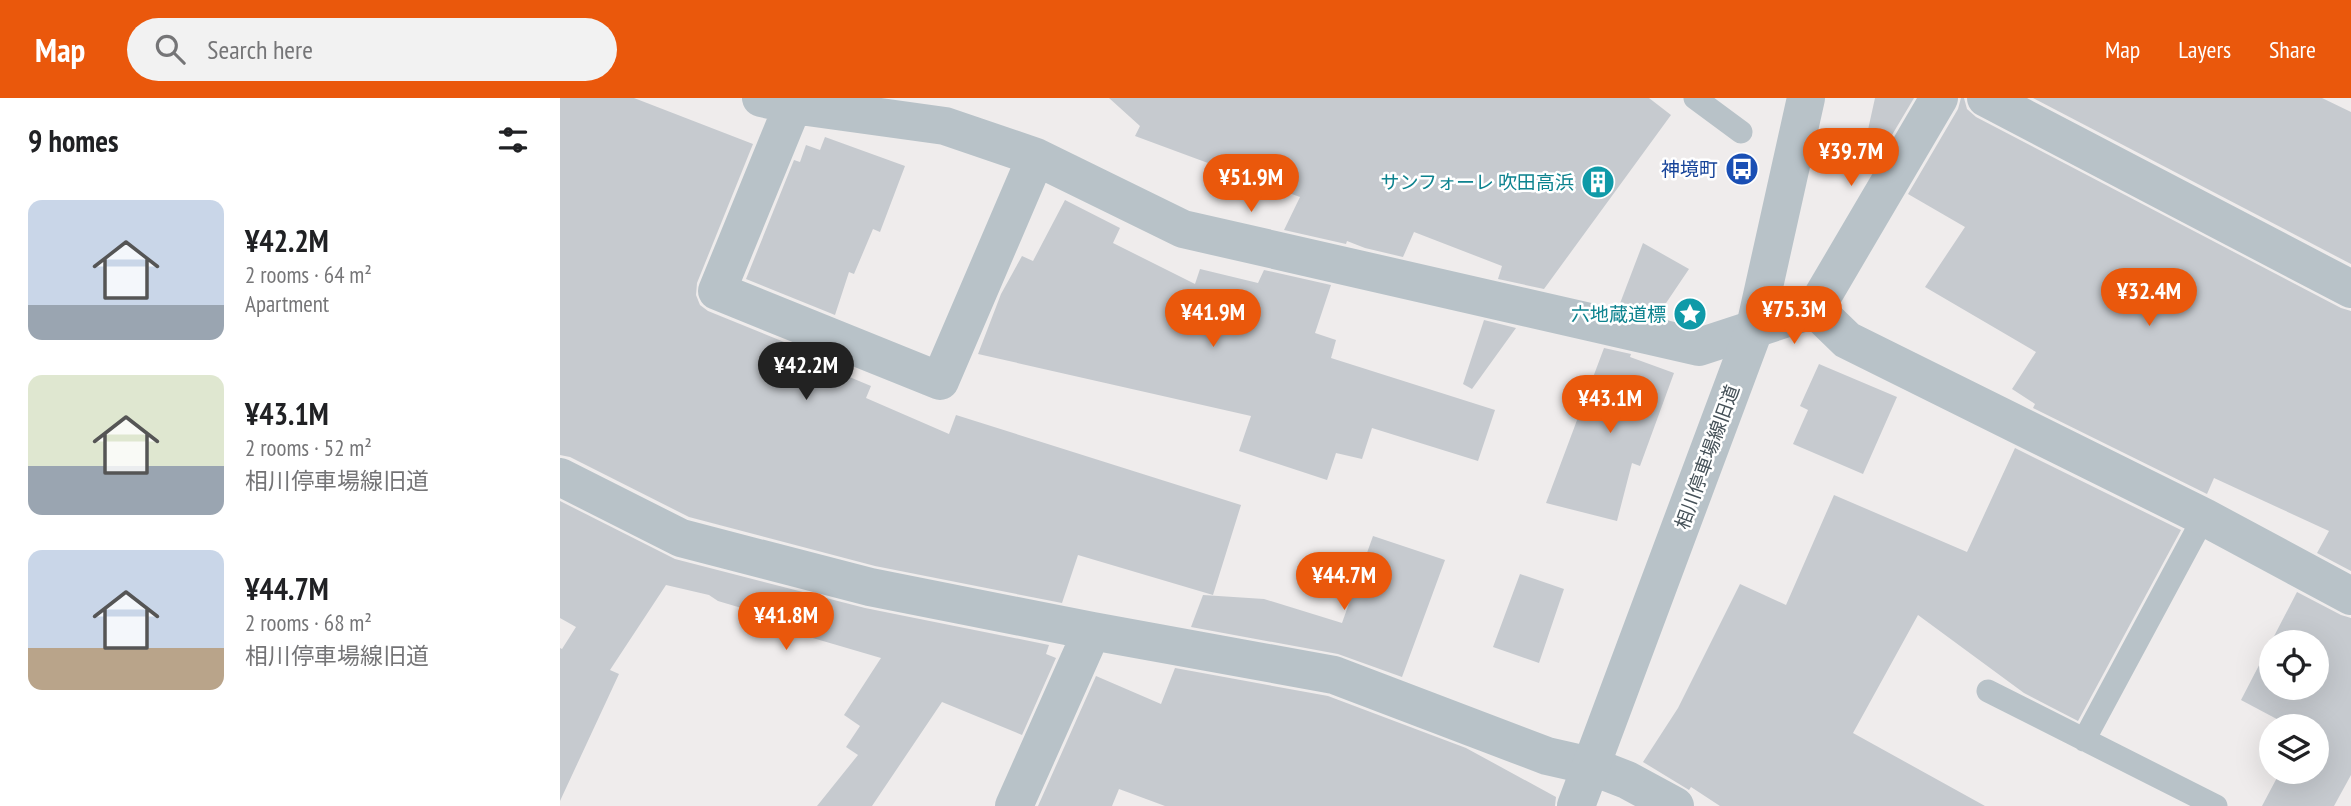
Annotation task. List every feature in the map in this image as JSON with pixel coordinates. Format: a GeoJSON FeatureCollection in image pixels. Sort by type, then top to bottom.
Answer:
{"type":"FeatureCollection","features":[{"type":"Feature","properties":{"kind":"street","name":"相川停車場線旧道"},"geometry":{"type":"LineString","coordinates":[[1576,806],[1755,327],[1805,98]]}},
{"type":"Feature","properties":{"kind":"street"},"geometry":{"type":"LineString","coordinates":[[1036,157],[940,382],[718,291],[782,100],[945,125],[1036,157],[1183,229],[1699,347],[1815,309],[1939,98]]}},
{"type":"Feature","properties":{"kind":"street"},"geometry":{"type":"LineString","coordinates":[[1986,98],[2351,289]]}},
{"type":"Feature","properties":{"kind":"street"},"geometry":{"type":"LineString","coordinates":[[1815,309],[1846,340],[2204,517],[2351,596]]}},
{"type":"Feature","properties":{"kind":"street"},"geometry":{"type":"LineString","coordinates":[[560,477],[681,538],[870,587],[1092,631],[1334,674],[1547,756],[1591,766],[1628,780],[1675,806]]}},
{"type":"Feature","properties":{"kind":"street"},"geometry":{"type":"LineString","coordinates":[[1014,806],[1092,631]]}},
{"type":"Feature","properties":{"kind":"lane"},"geometry":{"type":"LineString","coordinates":[[1695,98],[1741,132]]}},
{"type":"Feature","properties":{"kind":"lane"},"geometry":{"type":"LineString","coordinates":[[2084,740],[2204,517]]}},
{"type":"Feature","properties":{"kind":"lane"},"geometry":{"type":"LineString","coordinates":[[1987,691],[2216,806]]}},
{"type":"Feature","properties":{"kind":"building"},"geometry":{"type":"Polygon","coordinates":[[[560,98],[634,98],[753,144],[697,283],[696,295],[700,305],[708,311],[821,357],[819,363],[824,364],[823,366],[871,386],[866,398],[949,434],[956,415],[1241,505],[1213,595],[1078,555],[1062,603],[875,566],[689,517],[570,457],[560,455],[560,98]]]}},
{"type":"Feature","properties":{"kind":"building"},"geometry":{"type":"Polygon","coordinates":[[[1109,98],[1649,98],[1671,115],[1544,289],[1498,279],[1502,266],[1414,232],[1403,257],[1347,241],[1346,244],[1284,230],[1300,197],[1135,136],[1140,126],[1109,98]]]}},
{"type":"Feature","properties":{"kind":"building"},"geometry":{"type":"Polygon","coordinates":[[[1875,98],[1914,98],[1870,172],[1860,166],[1875,98]]]}},
{"type":"Feature","properties":{"kind":"building"},"geometry":{"type":"Polygon","coordinates":[[[1961,98],[1964,98],[1967,109],[1976,117],[2351,311],[2351,571],[2317,553],[2329,531],[2214,478],[2207,494],[2033,408],[2035,404],[2012,389],[2036,352],[1925,287],[1965,227],[1908,194],[1958,109],[1961,98]]]}},
{"type":"Feature","properties":{"kind":"building"},"geometry":{"type":"Polygon","coordinates":[[[2033,98],[2322,98],[2351,112],[2351,264],[2033,98]]]}},
{"type":"Feature","properties":{"kind":"building"},"geometry":{"type":"Polygon","coordinates":[[[825,137],[905,166],[880,232],[873,229],[854,274],[849,272],[835,315],[746,279],[794,160],[800,162],[806,145],[820,150],[825,137]]]}},
{"type":"Feature","properties":{"kind":"building"},"geometry":{"type":"Polygon","coordinates":[[[1065,200],[1120,228],[1113,243],[1195,284],[1200,269],[1258,283],[1264,270],[1331,285],[1315,333],[1336,340],[1331,358],[1495,410],[1478,461],[1372,428],[1362,459],[1336,453],[1327,480],[1239,451],[1251,416],[978,354],[1001,294],[1022,256],[1033,261],[1065,200]]]}},
{"type":"Feature","properties":{"kind":"building"},"geometry":{"type":"Polygon","coordinates":[[[1643,243],[1689,269],[1658,315],[1619,306],[1643,243]]]}},
{"type":"Feature","properties":{"kind":"building"},"geometry":{"type":"Polygon","coordinates":[[[1484,320],[1516,328],[1472,389],[1463,384],[1484,320]]]}},
{"type":"Feature","properties":{"kind":"building"},"geometry":{"type":"Polygon","coordinates":[[[1604,348],[1631,354],[1630,357],[1674,373],[1640,466],[1632,463],[1617,521],[1546,503],[1604,348]]]}},
{"type":"Feature","properties":{"kind":"building"},"geometry":{"type":"Polygon","coordinates":[[[1819,364],[1897,397],[1863,474],[1793,444],[1808,410],[1800,406],[1819,364]]]}},
{"type":"Feature","properties":{"kind":"building"},"geometry":{"type":"Polygon","coordinates":[[[2015,448],[2181,530],[2078,721],[2024,693],[1918,615],[1853,733],[1985,806],[1720,806],[1691,787],[1689,790],[1643,762],[1678,708],[1740,584],[1786,605],[1834,495],[1967,552],[2015,448]]]}},
{"type":"Feature","properties":{"kind":"building"},"geometry":{"type":"Polygon","coordinates":[[[560,501],[675,559],[865,608],[1049,645],[1046,654],[1056,658],[1022,735],[942,702],[872,806],[817,806],[858,755],[846,747],[860,726],[844,715],[881,658],[765,624],[768,616],[718,601],[709,595],[666,585],[610,670],[619,674],[560,801],[560,648],[562,649],[576,627],[560,618],[560,501]]]}},
{"type":"Feature","properties":{"kind":"building"},"geometry":{"type":"Polygon","coordinates":[[[1373,536],[1445,560],[1402,677],[1338,654],[1191,627],[1203,595],[1264,599],[1342,623],[1373,536]]]}},
{"type":"Feature","properties":{"kind":"building"},"geometry":{"type":"Polygon","coordinates":[[[1520,574],[1564,589],[1539,663],[1493,647],[1520,574]]]}},
{"type":"Feature","properties":{"kind":"building"},"geometry":{"type":"Polygon","coordinates":[[[2297,592],[2351,618],[2351,775],[2334,806],[2262,806],[2274,784],[2329,784],[2329,714],[2267,714],[2241,700],[2259,665],[2259,700],[2329,700],[2329,630],[2277,630],[2297,592]]]}},
{"type":"Feature","properties":{"kind":"building"},"geometry":{"type":"Polygon","coordinates":[[[1175,668],[1328,696],[1466,748],[1556,797],[1555,806],[1165,806],[1119,789],[1112,806],[1038,806],[1096,676],[1161,704],[1175,668]]]}},
{"type":"Feature","properties":{"kind":"place","name":"神境町"},"geometry":{"type":"Point","coordinates":[1742,169]}},
{"type":"Feature","properties":{"kind":"place","name":"サンフォーレ 吹田高浜"},"geometry":{"type":"Point","coordinates":[1598,182]}},
{"type":"Feature","properties":{"kind":"place","name":"六地蔵道標"},"geometry":{"type":"Point","coordinates":[1690,314]}}]}
